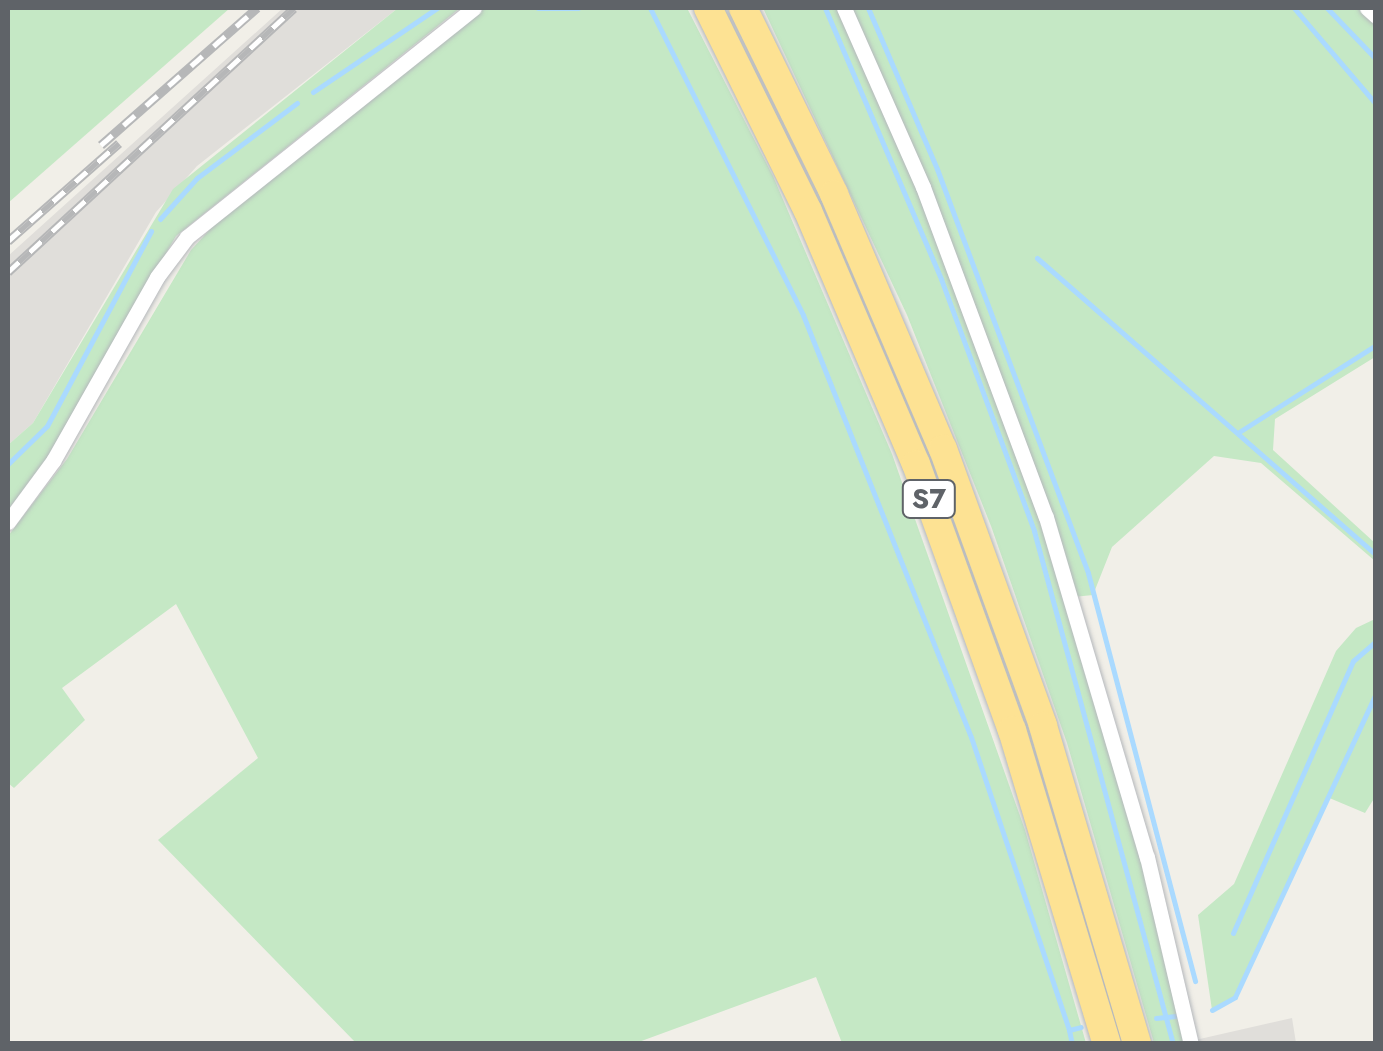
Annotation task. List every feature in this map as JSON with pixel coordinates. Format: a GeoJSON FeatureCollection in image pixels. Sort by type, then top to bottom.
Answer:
{"type":"FeatureCollection","features":[{"type":"Feature","properties":{"kind":"highway","name":"S7"},"geometry":{"type":"LineString","coordinates":[[708,8],[808,211],[916,464],[1053,854],[1106,1044]]}},
{"type":"Feature","properties":{"kind":"highway","name":"S7"},"geometry":{"type":"LineString","coordinates":[[743,8],[834,194],[949,466],[1043,726],[1137,1044]]}},
{"type":"Feature","properties":{"kind":"street"},"geometry":{"type":"LineString","coordinates":[[8,522],[53,461],[157,278],[188,237],[474,8]]}},
{"type":"Feature","properties":{"kind":"street"},"geometry":{"type":"LineString","coordinates":[[844,8],[923,187],[1050,530],[1147,857],[1191,1044]]}},
{"type":"Feature","properties":{"kind":"street"},"geometry":{"type":"LineString","coordinates":[[1367,8],[1376,16]]}},
{"type":"Feature","properties":{"kind":"shaded area"},"geometry":{"type":"Polygon","coordinates":[[[283,8],[398,8],[197,166],[156,212],[33,423],[8,445],[8,256],[283,8]]]}},
{"type":"Feature","properties":{"kind":"shaded area"},"geometry":{"type":"Polygon","coordinates":[[[1292,1018],[1296,1043],[1191,1044],[1191,1041],[1292,1018]]]}},
{"type":"Feature","properties":{"kind":"green space"},"geometry":{"type":"Polygon","coordinates":[[[8,8],[230,8],[8,203],[8,8]]]}},
{"type":"Feature","properties":{"kind":"green space"},"geometry":{"type":"Polygon","coordinates":[[[398,8],[460,8],[176,236],[46,459],[8,510],[8,445],[33,423],[173,189],[398,8]]]}},
{"type":"Feature","properties":{"kind":"green space"},"geometry":{"type":"Polygon","coordinates":[[[485,8],[687,8],[773,176],[892,454],[1025,830],[1086,1043],[842,1043],[816,977],[636,1043],[356,1043],[158,840],[258,758],[176,604],[62,688],[85,720],[14,788],[8,783],[8,536],[67,459],[191,250],[228,210],[485,8]]]}},
{"type":"Feature","properties":{"kind":"green space"},"geometry":{"type":"Polygon","coordinates":[[[763,8],[1375,8],[1375,357],[1275,419],[1273,450],[1375,543],[1375,561],[1261,463],[1214,456],[1112,547],[1093,595],[1073,597],[1191,1043],[1154,1043],[1067,743],[991,526],[907,315],[763,8]]]}},
{"type":"Feature","properties":{"kind":"green space"},"geometry":{"type":"Polygon","coordinates":[[[1375,619],[1375,797],[1365,813],[1327,797],[1235,997],[1212,1010],[1198,915],[1234,884],[1336,651],[1356,628],[1375,619]]]}},
{"type":"Feature","properties":{"kind":"waterway"},"geometry":{"type":"LineString","coordinates":[[313,92],[437,8]]}},
{"type":"Feature","properties":{"kind":"waterway"},"geometry":{"type":"LineString","coordinates":[[538,8],[578,8]]}},
{"type":"Feature","properties":{"kind":"waterway"},"geometry":{"type":"LineString","coordinates":[[650,8],[803,315],[971,737],[1069,1030],[1081,1027]]}},
{"type":"Feature","properties":{"kind":"waterway"},"geometry":{"type":"LineString","coordinates":[[825,8],[941,279],[1034,531],[1173,1044]]}},
{"type":"Feature","properties":{"kind":"waterway"},"geometry":{"type":"LineString","coordinates":[[868,8],[937,169],[1088,573],[1195,981]]}},
{"type":"Feature","properties":{"kind":"waterway"},"geometry":{"type":"LineString","coordinates":[[1294,8],[1376,104]]}},
{"type":"Feature","properties":{"kind":"waterway"},"geometry":{"type":"LineString","coordinates":[[1327,8],[1376,59]]}},
{"type":"Feature","properties":{"kind":"waterway"},"geometry":{"type":"LineString","coordinates":[[160,219],[197,178],[297,103]]}},
{"type":"Feature","properties":{"kind":"waterway"},"geometry":{"type":"LineString","coordinates":[[8,464],[47,426],[151,231]]}},
{"type":"Feature","properties":{"kind":"waterway"},"geometry":{"type":"LineString","coordinates":[[1037,258],[1376,555]]}},
{"type":"Feature","properties":{"kind":"waterway"},"geometry":{"type":"LineString","coordinates":[[1239,432],[1376,345]]}},
{"type":"Feature","properties":{"kind":"waterway"},"geometry":{"type":"LineString","coordinates":[[1233,933],[1353,661],[1376,641]]}},
{"type":"Feature","properties":{"kind":"waterway"},"geometry":{"type":"LineString","coordinates":[[1212,1010],[1235,997],[1376,693]]}},
{"type":"Feature","properties":{"kind":"waterway"},"geometry":{"type":"LineString","coordinates":[[1156,1018],[1176,1016]]}},
{"type":"Feature","properties":{"kind":"waterway"},"geometry":{"type":"LineString","coordinates":[[1069,1030],[1072,1044]]}},
{"type":"Feature","properties":{"kind":"railway"},"geometry":{"type":"LineString","coordinates":[[101,145],[257,8]]}},
{"type":"Feature","properties":{"kind":"railway"},"geometry":{"type":"LineString","coordinates":[[8,272],[294,8]]}},
{"type":"Feature","properties":{"kind":"railway"},"geometry":{"type":"LineString","coordinates":[[8,241],[119,143]]}}]}
